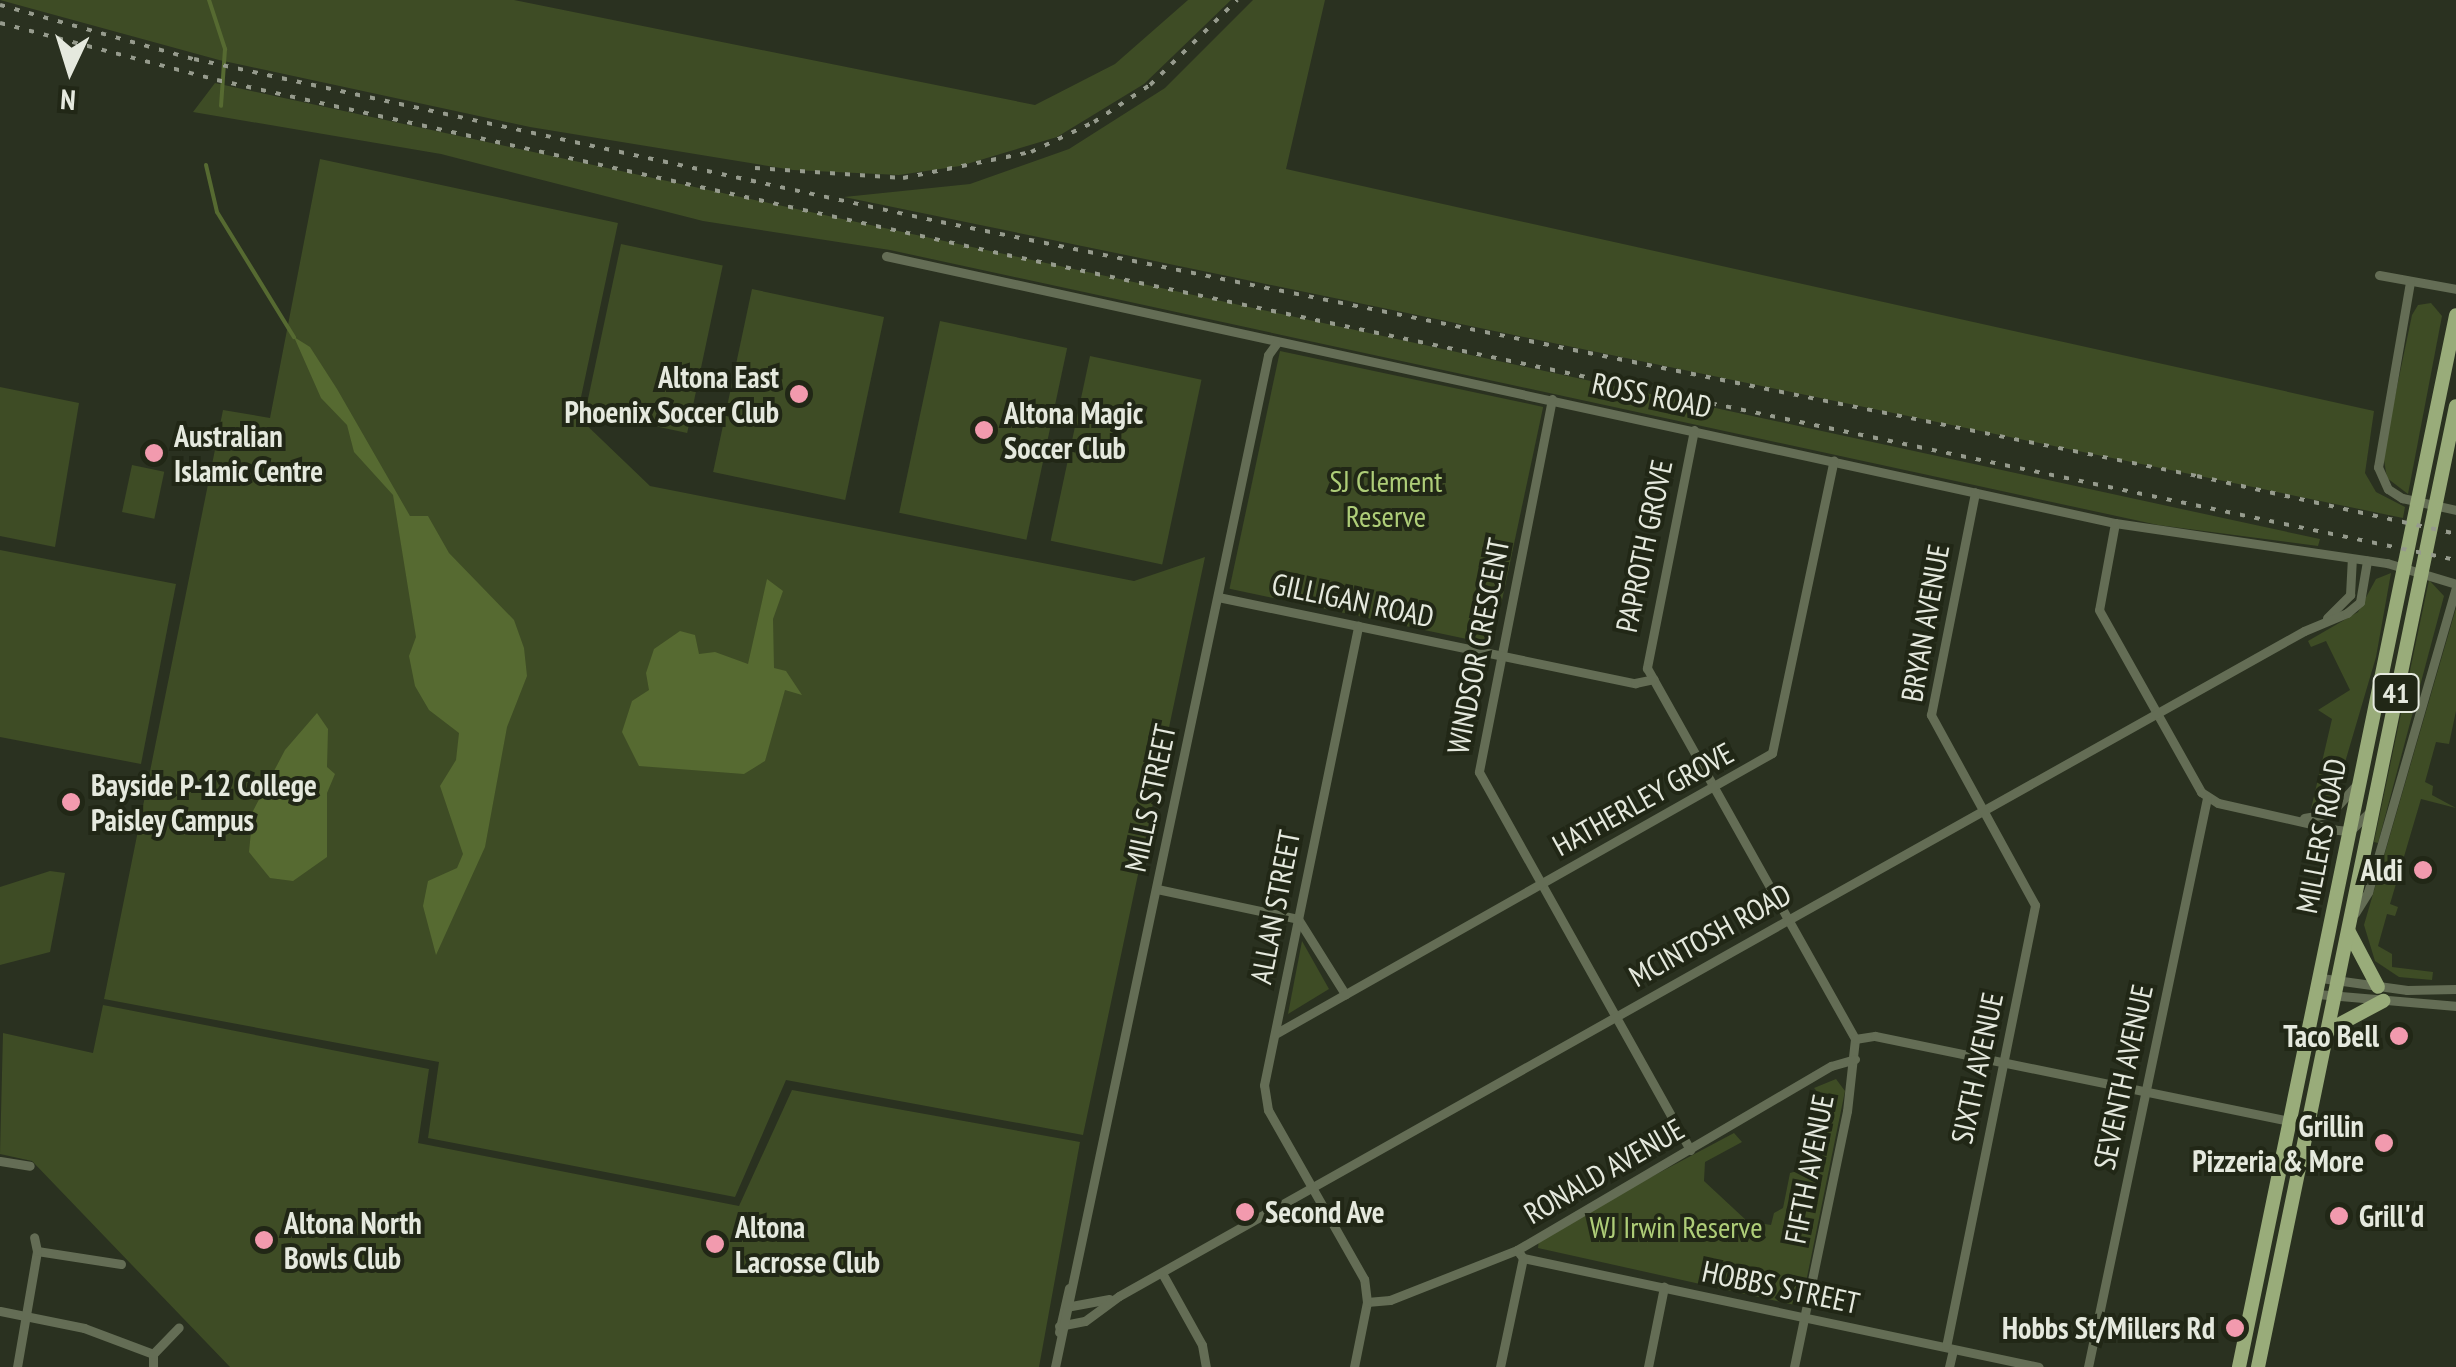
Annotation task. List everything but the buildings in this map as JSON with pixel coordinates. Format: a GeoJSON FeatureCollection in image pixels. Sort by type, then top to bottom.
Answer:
{"type":"FeatureCollection","features":[{"type":"Feature","properties":{"kind":"main road","name":"MILLERS ROAD"},"geometry":{"type":"LineString","coordinates":[[2258,1367],[2351,924],[2411,574],[2420,486],[2456,316]]}},
{"type":"Feature","properties":{"kind":"main road","name":"MILLERS ROAD"},"geometry":{"type":"LineString","coordinates":[[2239,1367],[2359,782],[2411,574],[2439,489],[2456,406]]}},
{"type":"Feature","properties":{"kind":"main road"},"geometry":{"type":"LineString","coordinates":[[2327,1030],[2380,994],[2351,924]]}},
{"type":"Feature","properties":{"kind":"street","name":"ROSS ROAD"},"geometry":{"type":"LineString","coordinates":[[886,256],[1276,344],[1552,399],[2115,523],[2367,561],[2456,586]]}},
{"type":"Feature","properties":{"kind":"street"},"geometry":{"type":"LineString","coordinates":[[2380,274],[2456,289]]}},
{"type":"Feature","properties":{"kind":"street"},"geometry":{"type":"LineString","coordinates":[[2410,282],[2378,467],[2388,490],[2402,498],[2456,510]]}},
{"type":"Feature","properties":{"kind":"street","name":"MILLS STREET"},"geometry":{"type":"LineString","coordinates":[[1056,1363],[1268,356],[1276,344]]}},
{"type":"Feature","properties":{"kind":"street","name":"WINDSOR CRESCENT"},"geometry":{"type":"LineString","coordinates":[[1552,399],[1479,772],[1690,1150]]}},
{"type":"Feature","properties":{"kind":"street","name":"PAPROTH GROVE"},"geometry":{"type":"LineString","coordinates":[[1694,430],[1648,651],[1654,679],[1855,1039]]}},
{"type":"Feature","properties":{"kind":"street","name":"HATHERLEY GROVE"},"geometry":{"type":"LineString","coordinates":[[1275,1034],[1714,787],[1775,746],[1834,460]]}},
{"type":"Feature","properties":{"kind":"street","name":"BRYAN AVENUE"},"geometry":{"type":"LineString","coordinates":[[1975,492],[1931,715],[1984,810]]}},
{"type":"Feature","properties":{"kind":"street"},"geometry":{"type":"LineString","coordinates":[[2115,523],[2099,610],[2207,798],[2350,831],[2372,808]]}},
{"type":"Feature","properties":{"kind":"street","name":"MCINTOSH ROAD"},"geometry":{"type":"LineString","coordinates":[[2325,620],[2350,596],[2352,560]]}},
{"type":"Feature","properties":{"kind":"street","name":"MCINTOSH ROAD"},"geometry":{"type":"LineString","coordinates":[[1063,1327],[2360,602],[2367,561]]}},
{"type":"Feature","properties":{"kind":"street","name":"MILLERS ROAD"},"geometry":{"type":"LineString","coordinates":[[2351,924],[2368,892],[2456,586]]}},
{"type":"Feature","properties":{"kind":"street","name":"GILLIGAN ROAD"},"geometry":{"type":"LineString","coordinates":[[1218,598],[1635,683],[1654,679]]}},
{"type":"Feature","properties":{"kind":"street","name":"ALLAN STREET"},"geometry":{"type":"LineString","coordinates":[[1358,626],[1264,1099],[1364,1279],[1367,1302]]}},
{"type":"Feature","properties":{"kind":"street"},"geometry":{"type":"LineString","coordinates":[[2286,817],[2328,814],[2359,782]]}},
{"type":"Feature","properties":{"kind":"street","name":"SEVENTH AVENUE"},"geometry":{"type":"LineString","coordinates":[[2088,1367],[2207,798]]}},
{"type":"Feature","properties":{"kind":"street","name":"SIXTH AVENUE"},"geometry":{"type":"LineString","coordinates":[[1949,1367],[1949,1348],[2034,905],[1984,810]]}},
{"type":"Feature","properties":{"kind":"street"},"geometry":{"type":"LineString","coordinates":[[1156,889],[1298,919],[1345,994]]}},
{"type":"Feature","properties":{"kind":"street"},"geometry":{"type":"LineString","coordinates":[[2321,978],[2380,994],[2456,1006]]}},
{"type":"Feature","properties":{"kind":"street"},"geometry":{"type":"LineString","coordinates":[[2318,994],[2336,997],[2456,989]]}},
{"type":"Feature","properties":{"kind":"street"},"geometry":{"type":"LineString","coordinates":[[1855,1039],[1875,1036],[2290,1121]]}},
{"type":"Feature","properties":{"kind":"street","name":"FIFTH AVENUE"},"geometry":{"type":"LineString","coordinates":[[1794,1367],[1856,1059],[1855,1039]]}},
{"type":"Feature","properties":{"kind":"street","name":"RONALD AVENUE"},"geometry":{"type":"LineString","coordinates":[[1367,1302],[1390,1300],[1520,1254],[1831,1066],[1856,1059]]}},
{"type":"Feature","properties":{"kind":"street"},"geometry":{"type":"LineString","coordinates":[[0,1161],[30,1166]]}},
{"type":"Feature","properties":{"kind":"street"},"geometry":{"type":"LineString","coordinates":[[17,1367],[38,1252],[34,1236]]}},
{"type":"Feature","properties":{"kind":"street"},"geometry":{"type":"LineString","coordinates":[[38,1252],[121,1264]]}},
{"type":"Feature","properties":{"kind":"street"},"geometry":{"type":"LineString","coordinates":[[1500,1367],[1520,1254]]}},
{"type":"Feature","properties":{"kind":"street","name":"HOBBS STREET"},"geometry":{"type":"LineString","coordinates":[[1520,1254],[2039,1367]]}},
{"type":"Feature","properties":{"kind":"street"},"geometry":{"type":"LineString","coordinates":[[1162,1273],[1202,1345],[1206,1367]]}},
{"type":"Feature","properties":{"kind":"street"},"geometry":{"type":"LineString","coordinates":[[1648,1367],[1664,1287]]}},
{"type":"Feature","properties":{"kind":"street","name":"MCINTOSH ROAD"},"geometry":{"type":"LineString","coordinates":[[1067,1307],[1120,1296]]}},
{"type":"Feature","properties":{"kind":"street"},"geometry":{"type":"LineString","coordinates":[[1354,1367],[1367,1302]]}},
{"type":"Feature","properties":{"kind":"street"},"geometry":{"type":"LineString","coordinates":[[0,1310],[84,1328],[153,1354]]}},
{"type":"Feature","properties":{"kind":"street"},"geometry":{"type":"LineString","coordinates":[[153,1367],[153,1354],[179,1327]]}},
{"type":"Feature","properties":{"kind":"green space"},"geometry":{"type":"Polygon","coordinates":[[[0,0],[514,0],[1035,105],[1115,64],[1188,0],[1231,0],[1144,84],[1057,137],[960,166],[899,175],[793,170],[530,127],[219,60],[0,0]]]}},
{"type":"Feature","properties":{"kind":"green space"},"geometry":{"type":"Polygon","coordinates":[[[1253,0],[1325,0],[1286,169],[2374,411],[2365,473],[2376,492],[2405,507],[2403,518],[844,197],[970,184],[1069,149],[1165,88],[1253,0]]]}},
{"type":"Feature","properties":{"kind":"green space"},"geometry":{"type":"Polygon","coordinates":[[[215,83],[2320,539],[2318,546],[2158,525],[890,250],[703,221],[441,154],[193,112],[215,83]]]}},
{"type":"Feature","properties":{"kind":"green space"},"geometry":{"type":"Polygon","coordinates":[[[320,159],[618,223],[577,416],[650,486],[1134,581],[1205,557],[1083,1135],[786,1080],[735,1197],[428,1138],[439,1062],[104,999],[223,410],[270,418],[320,159]]]}},
{"type":"Feature","properties":{"kind":"green space"},"geometry":{"type":"Polygon","coordinates":[[[621,244],[723,266],[687,433],[585,411],[621,244]]]}},
{"type":"Feature","properties":{"kind":"green space","name":"Altona East Phoenix Soccer Club"},"geometry":{"type":"Polygon","coordinates":[[[752,289],[884,317],[845,500],[713,472],[752,289]]]}},
{"type":"Feature","properties":{"kind":"green space"},"geometry":{"type":"Polygon","coordinates":[[[2431,303],[2442,316],[2408,494],[2387,478],[2383,454],[2412,315],[2418,305],[2431,303]]]}},
{"type":"Feature","properties":{"kind":"green space","name":"Altona Magic Soccer Club"},"geometry":{"type":"Polygon","coordinates":[[[940,321],[1067,348],[1026,540],[899,513],[940,321]]]}},
{"type":"Feature","properties":{"kind":"green space","name":"SJ Clement Reserve"},"geometry":{"type":"Polygon","coordinates":[[[1280,351],[1543,407],[1493,645],[1229,589],[1280,351]]]}},
{"type":"Feature","properties":{"kind":"green space"},"geometry":{"type":"Polygon","coordinates":[[[1090,356],[1202,380],[1162,565],[1051,541],[1090,356]]]}},
{"type":"Feature","properties":{"kind":"green space"},"geometry":{"type":"Polygon","coordinates":[[[0,387],[79,403],[55,547],[0,536],[0,387]]]}},
{"type":"Feature","properties":{"kind":"green space"},"geometry":{"type":"Polygon","coordinates":[[[132,465],[164,472],[154,519],[122,512],[132,465]]]}},
{"type":"Feature","properties":{"kind":"green space"},"geometry":{"type":"Polygon","coordinates":[[[0,550],[176,584],[141,764],[0,737],[0,550]]]}},
{"type":"Feature","properties":{"kind":"green space"},"geometry":{"type":"Polygon","coordinates":[[[2391,573],[2376,657],[2336,793],[2311,809],[2332,719],[2318,710],[2350,690],[2326,641],[2311,647],[2308,641],[2358,612],[2376,579],[2391,573]]]}},
{"type":"Feature","properties":{"kind":"green space"},"geometry":{"type":"Polygon","coordinates":[[[2429,580],[2444,596],[2378,843],[2374,842],[2429,580]]]}},
{"type":"Feature","properties":{"kind":"green space"},"geometry":{"type":"Polygon","coordinates":[[[2456,608],[2456,711],[2449,744],[2436,742],[2425,782],[2433,786],[2432,795],[2456,808],[2421,799],[2390,904],[2398,907],[2395,916],[2387,914],[2378,946],[2392,954],[2392,967],[2433,972],[2432,980],[2399,977],[2375,961],[2364,925],[2456,608]]]}},
{"type":"Feature","properties":{"kind":"green space"},"geometry":{"type":"Polygon","coordinates":[[[50,871],[65,873],[50,952],[0,965],[0,887],[50,871]]]}},
{"type":"Feature","properties":{"kind":"green space"},"geometry":{"type":"Polygon","coordinates":[[[1302,941],[1329,989],[1288,1014],[1302,941]]]}},
{"type":"Feature","properties":{"kind":"green space"},"geometry":{"type":"Polygon","coordinates":[[[103,1005],[429,1069],[418,1143],[739,1206],[792,1090],[1080,1142],[1039,1367],[230,1367],[32,1161],[0,1154],[3,1033],[93,1053],[103,1005]]]}},
{"type":"Feature","properties":{"kind":"green space","name":"WJ Irwin Reserve"},"geometry":{"type":"Polygon","coordinates":[[[1836,1079],[1845,1091],[1804,1292],[1795,1305],[1538,1248],[1539,1239],[1557,1227],[1734,1133],[1742,1142],[1705,1162],[1704,1181],[1747,1221],[1771,1225],[1774,1213],[1783,1208],[1790,1173],[1804,1169],[1809,1143],[1823,1145],[1830,1106],[1814,1088],[1836,1079]]]}},
{"type":"Feature","properties":{"kind":"shaded area"},"geometry":{"type":"Polygon","coordinates":[[[294,337],[310,347],[410,516],[428,516],[449,553],[514,620],[524,648],[527,676],[507,727],[485,847],[436,955],[423,906],[428,881],[457,868],[463,854],[440,786],[456,760],[459,733],[429,710],[415,686],[409,656],[416,637],[393,495],[354,452],[347,425],[321,398],[294,337]]]}},
{"type":"Feature","properties":{"kind":"shaded area"},"geometry":{"type":"Polygon","coordinates":[[[767,579],[783,591],[773,619],[774,668],[786,671],[802,695],[785,690],[765,761],[744,774],[639,766],[622,732],[632,701],[649,690],[646,673],[654,649],[680,631],[695,635],[699,654],[715,652],[748,664],[767,579]]]}},
{"type":"Feature","properties":{"kind":"shaded area"},"geometry":{"type":"Polygon","coordinates":[[[317,713],[328,729],[327,767],[335,774],[327,793],[327,857],[293,881],[270,878],[249,852],[253,811],[285,750],[317,713]]]}},
{"type":"Feature","properties":{"kind":"waterway"},"geometry":{"type":"LineString","coordinates":[[209,0],[225,49],[221,106]]}},
{"type":"Feature","properties":{"kind":"waterway"},"geometry":{"type":"LineString","coordinates":[[206,165],[217,212],[294,337]]}},
{"type":"Feature","properties":{"kind":"railway"},"geometry":{"type":"LineString","coordinates":[[755,168],[903,178],[1031,152],[1094,122],[1150,85],[1237,0]]}},
{"type":"Feature","properties":{"kind":"railway"},"geometry":{"type":"LineString","coordinates":[[0,5],[194,59],[941,222],[2197,476],[2456,534]]}},
{"type":"Feature","properties":{"kind":"railway"},"geometry":{"type":"LineString","coordinates":[[0,23],[217,80],[1007,255],[2456,560]]}},
{"type":"Feature","properties":{"kind":"place","name":"Altona East Phoenix Soccer Club"},"geometry":{"type":"Point","coordinates":[799,394]}},
{"type":"Feature","properties":{"kind":"place","name":"Altona Magic Soccer Club"},"geometry":{"type":"Point","coordinates":[984,430]}},
{"type":"Feature","properties":{"kind":"place","name":"Australian Islamic Centre"},"geometry":{"type":"Point","coordinates":[154,453]}},
{"type":"Feature","properties":{"kind":"place","name":"Bayside P-12 College Paisley Campus"},"geometry":{"type":"Point","coordinates":[71,802]}},
{"type":"Feature","properties":{"kind":"place","name":"Aldi"},"geometry":{"type":"Point","coordinates":[2423,870]}},
{"type":"Feature","properties":{"kind":"place","name":"Taco Bell"},"geometry":{"type":"Point","coordinates":[2399,1036]}},
{"type":"Feature","properties":{"kind":"place","name":"Grillin Pizzeria & More"},"geometry":{"type":"Point","coordinates":[2384,1143]}},
{"type":"Feature","properties":{"kind":"place","name":"Second Ave"},"geometry":{"type":"Point","coordinates":[1245,1212]}},
{"type":"Feature","properties":{"kind":"place","name":"Grill'd"},"geometry":{"type":"Point","coordinates":[2339,1216]}},
{"type":"Feature","properties":{"kind":"place","name":"Altona North Bowls Club"},"geometry":{"type":"Point","coordinates":[264,1240]}},
{"type":"Feature","properties":{"kind":"place","name":"Altona Lacrosse Club"},"geometry":{"type":"Point","coordinates":[715,1244]}},
{"type":"Feature","properties":{"kind":"place","name":"Hobbs St/Millers Rd"},"geometry":{"type":"Point","coordinates":[2235,1328]}}]}
